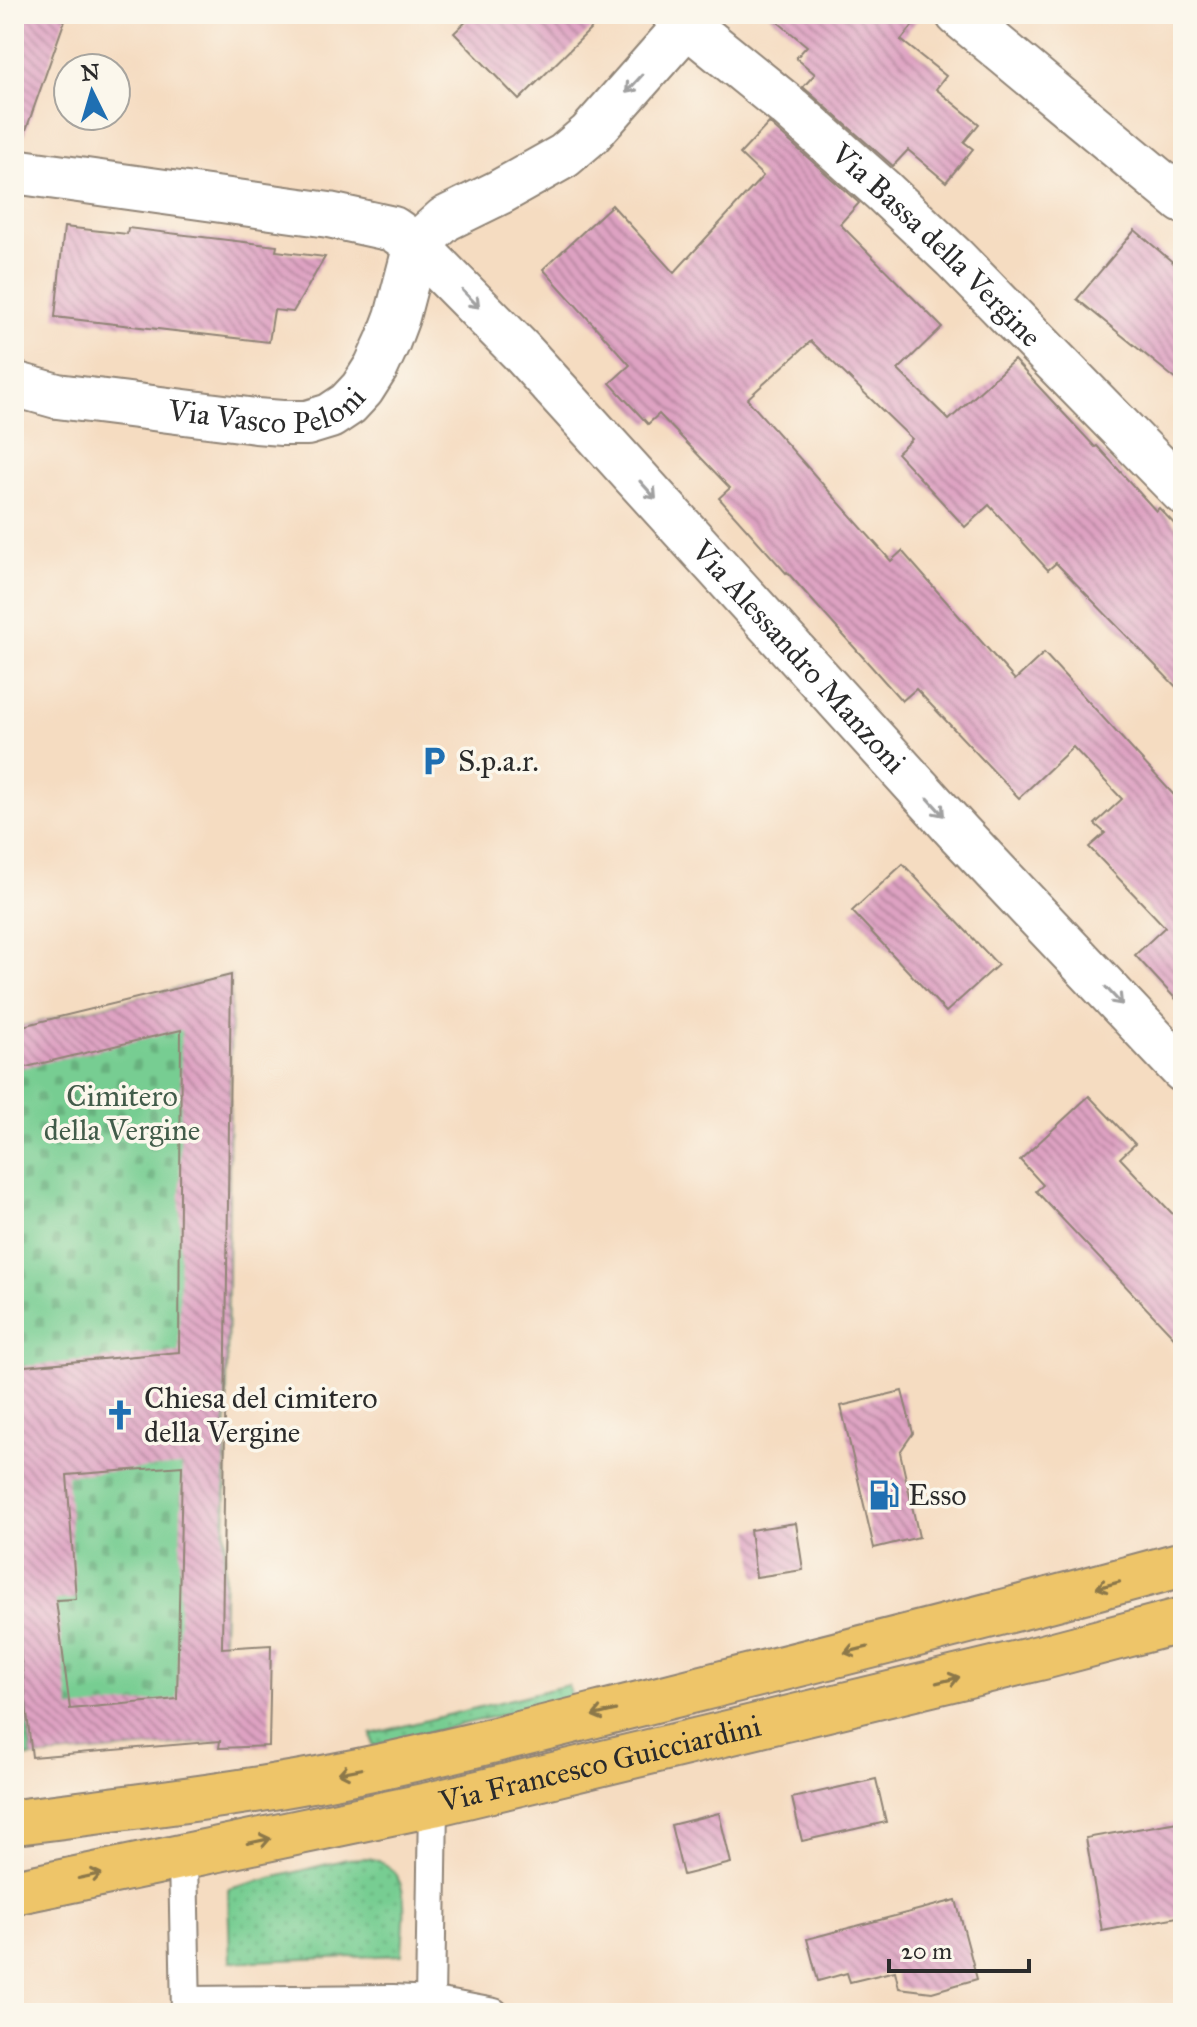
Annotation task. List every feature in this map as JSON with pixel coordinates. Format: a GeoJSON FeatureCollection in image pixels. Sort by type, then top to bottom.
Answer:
{"type":"FeatureCollection","features":[{"type":"Feature","properties":{"kind":"main road","name":"Via Francesco Guicciardini"},"geometry":{"type":"LineString","coordinates":[[14,1822],[279,1786],[376,1766],[518,1734],[960,1624],[1183,1564]]}},
{"type":"Feature","properties":{"kind":"main road","name":"Via Francesco Guicciardini"},"geometry":{"type":"LineString","coordinates":[[14,1892],[433,1804],[1028,1661],[1183,1620]]}},
{"type":"Feature","properties":{"kind":"street"},"geometry":{"type":"LineString","coordinates":[[958,14],[1183,201]]}},
{"type":"Feature","properties":{"kind":"street"},"geometry":{"type":"LineString","coordinates":[[14,171],[329,215],[393,229],[416,245],[445,219],[564,156],[590,134],[685,18]]}},
{"type":"Feature","properties":{"kind":"street","name":"Via Bassa della Vergine"},"geometry":{"type":"LineString","coordinates":[[685,18],[882,190],[965,269],[1183,492]]}},
{"type":"Feature","properties":{"kind":"street","name":"Via Vasco Peloni"},"geometry":{"type":"LineString","coordinates":[[14,384],[57,396],[256,421],[307,423],[330,416],[348,404],[376,367],[397,317],[416,245]]}},
{"type":"Feature","properties":{"kind":"street","name":"Via Alessandro Manzoni"},"geometry":{"type":"LineString","coordinates":[[416,245],[521,351],[959,833],[1183,1070]]}},
{"type":"Feature","properties":{"kind":"lane"},"geometry":{"type":"LineString","coordinates":[[430,2001],[433,1804]]}},
{"type":"Feature","properties":{"kind":"lane"},"geometry":{"type":"LineString","coordinates":[[183,1857],[186,2007],[360,2006],[430,2001],[494,2013]]}},
{"type":"Feature","properties":{"kind":"green space","name":"Cimitero della Vergine"},"geometry":{"type":"Polygon","coordinates":[[[231,975],[225,1565],[220,1741],[32,1757],[14,1615],[14,1028],[231,975]]]}},
{"type":"Feature","properties":{"kind":"green space"},"geometry":{"type":"Polygon","coordinates":[[[16,1615],[32,1757],[14,1758],[16,1615]]]}},
{"type":"Feature","properties":{"kind":"green space"},"geometry":{"type":"Polygon","coordinates":[[[568,1685],[571,1698],[373,1746],[371,1734],[568,1685]]]}},
{"type":"Feature","properties":{"kind":"green space"},"geometry":{"type":"Polygon","coordinates":[[[368,1858],[383,1863],[394,1872],[400,1883],[404,1911],[402,1955],[230,1962],[228,1889],[347,1859],[368,1858]]]}},
{"type":"Feature","properties":{"kind":"building"},"geometry":{"type":"Polygon","coordinates":[[[14,14],[67,14],[20,147],[14,147],[14,14]]]}},
{"type":"Feature","properties":{"kind":"building"},"geometry":{"type":"Polygon","coordinates":[[[474,14],[606,14],[519,100],[454,33],[474,14]]]}},
{"type":"Feature","properties":{"kind":"building"},"geometry":{"type":"Polygon","coordinates":[[[768,14],[922,14],[901,40],[946,76],[936,89],[979,124],[964,142],[973,149],[946,182],[908,150],[893,166],[803,87],[815,74],[796,58],[807,46],[768,14]]]}},
{"type":"Feature","properties":{"kind":"building"},"geometry":{"type":"Polygon","coordinates":[[[769,123],[859,203],[840,224],[942,327],[898,370],[949,420],[1014,360],[1156,511],[1159,508],[1183,533],[1183,694],[1056,563],[1048,570],[989,505],[965,527],[897,453],[912,439],[811,341],[747,399],[891,561],[902,551],[1015,680],[1044,653],[1183,805],[1183,1007],[1135,955],[1165,927],[1089,847],[1105,833],[1095,824],[1122,799],[1073,747],[1019,798],[916,689],[902,701],[719,498],[730,488],[659,414],[648,424],[610,383],[630,365],[543,269],[612,205],[674,273],[763,176],[740,154],[769,123]]]}},
{"type":"Feature","properties":{"kind":"building"},"geometry":{"type":"Polygon","coordinates":[[[64,227],[127,234],[128,228],[277,246],[276,251],[325,257],[293,312],[274,310],[269,342],[55,317],[64,227]]]}},
{"type":"Feature","properties":{"kind":"building"},"geometry":{"type":"Polygon","coordinates":[[[1135,230],[1183,271],[1183,385],[1077,299],[1135,230]]]}},
{"type":"Feature","properties":{"kind":"building"},"geometry":{"type":"Polygon","coordinates":[[[903,864],[998,965],[946,1012],[852,911],[903,864]]]}},
{"type":"Feature","properties":{"kind":"building"},"geometry":{"type":"Polygon","coordinates":[[[231,975],[222,1648],[271,1645],[269,1746],[219,1748],[220,1741],[32,1757],[14,1599],[14,1367],[179,1352],[181,1030],[14,1070],[14,1028],[231,975]],[[182,1466],[67,1475],[76,1599],[56,1600],[70,1709],[177,1699],[182,1466]]]}},
{"type":"Feature","properties":{"kind":"building"},"geometry":{"type":"Polygon","coordinates":[[[1089,1096],[1135,1144],[1120,1158],[1183,1225],[1183,1347],[1036,1191],[1043,1185],[1020,1160],[1089,1096]]]}},
{"type":"Feature","properties":{"kind":"building"},"geometry":{"type":"Polygon","coordinates":[[[902,1391],[913,1433],[900,1452],[919,1537],[874,1548],[841,1406],[902,1391]]]}},
{"type":"Feature","properties":{"kind":"building"},"geometry":{"type":"Polygon","coordinates":[[[796,1523],[803,1570],[756,1577],[750,1530],[796,1523]]]}},
{"type":"Feature","properties":{"kind":"building"},"geometry":{"type":"Polygon","coordinates":[[[876,1779],[886,1822],[802,1841],[792,1798],[876,1779]]]}},
{"type":"Feature","properties":{"kind":"building"},"geometry":{"type":"Polygon","coordinates":[[[719,1813],[731,1863],[683,1875],[671,1825],[719,1813]]]}},
{"type":"Feature","properties":{"kind":"building"},"geometry":{"type":"Polygon","coordinates":[[[1183,1821],[1183,1916],[1102,1931],[1086,1838],[1183,1821]]]}},
{"type":"Feature","properties":{"kind":"building"},"geometry":{"type":"Polygon","coordinates":[[[956,1900],[977,1979],[932,1992],[899,1988],[895,1971],[850,1982],[847,1973],[818,1981],[807,1939],[956,1900]]]}},
{"type":"Feature","properties":{"kind":"place","name":"S.p.a.r."},"geometry":{"type":"Point","coordinates":[434,761]}},
{"type":"Feature","properties":{"kind":"place","name":"Chiesa del cimitero della Vergine"},"geometry":{"type":"Point","coordinates":[120,1415]}},
{"type":"Feature","properties":{"kind":"place","name":"Esso"},"geometry":{"type":"Point","coordinates":[884,1495]}}]}
